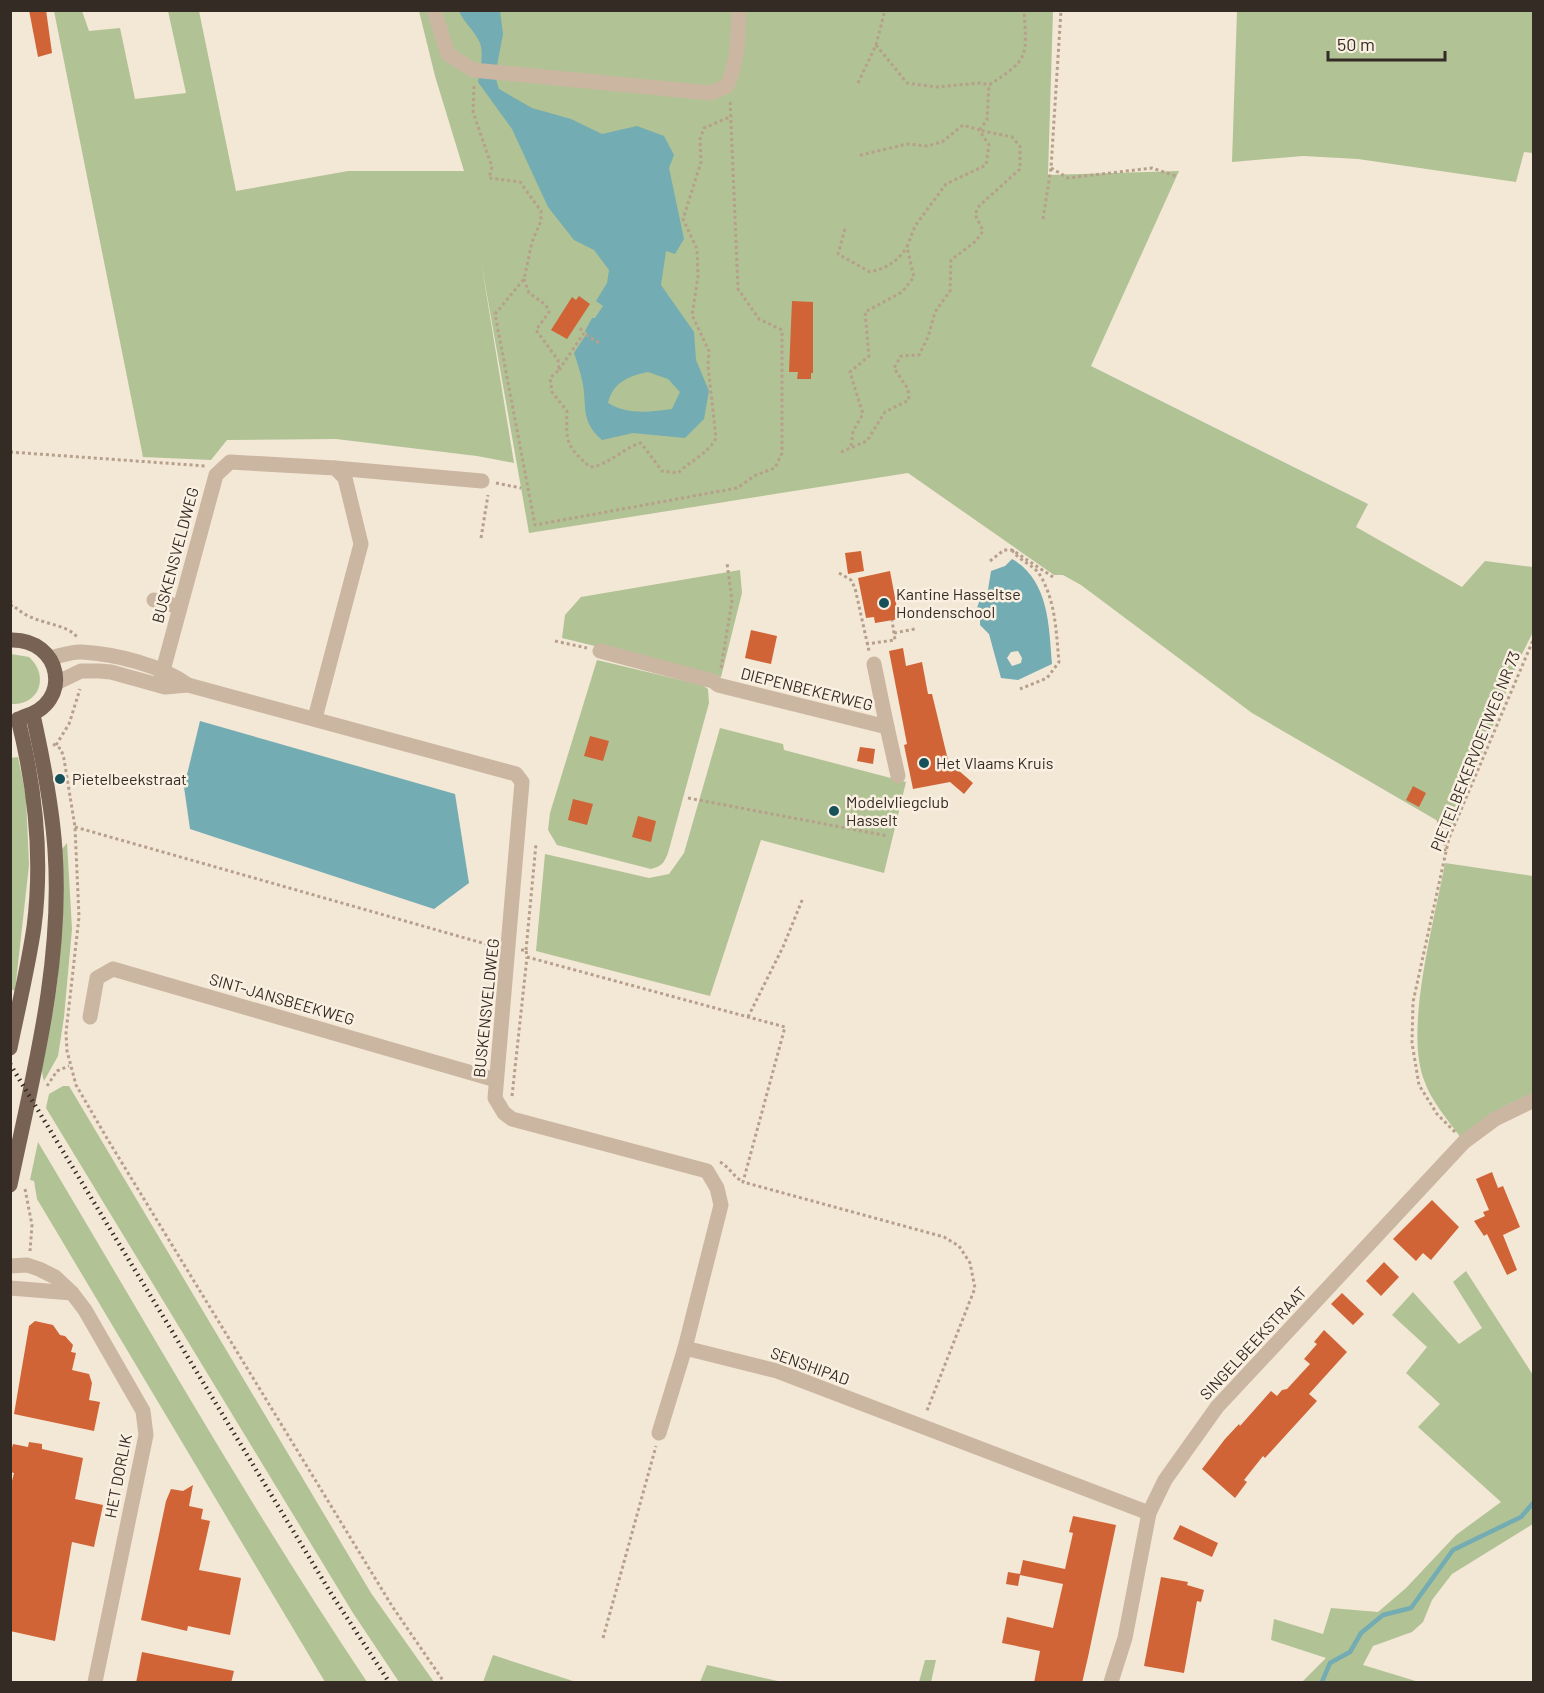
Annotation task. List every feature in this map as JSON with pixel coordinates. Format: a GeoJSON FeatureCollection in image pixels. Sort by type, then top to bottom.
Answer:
{"type":"FeatureCollection","features":[{"type":"Feature","properties":{"kind":"main road"},"geometry":{"type":"LineString","coordinates":[[10,640],[37,646],[54,665],[56,682],[46,706],[20,717]]}},
{"type":"Feature","properties":{"kind":"main road"},"geometry":{"type":"LineString","coordinates":[[10,1048],[34,927],[37,872],[35,810],[20,717]]}},
{"type":"Feature","properties":{"kind":"main road"},"geometry":{"type":"LineString","coordinates":[[10,1185],[48,999],[56,901],[55,850],[48,788],[20,717]]}},
{"type":"Feature","properties":{"kind":"street"},"geometry":{"type":"LineString","coordinates":[[435,10],[448,54],[475,70],[710,93],[727,86],[737,59],[739,10]]}},
{"type":"Feature","properties":{"kind":"street"},"geometry":{"type":"LineString","coordinates":[[223,467],[230,462],[486,481]]}},
{"type":"Feature","properties":{"kind":"street","name":"BUSKENSVELDWEG"},"geometry":{"type":"LineString","coordinates":[[161,678],[216,475],[223,467]]}},
{"type":"Feature","properties":{"kind":"street"},"geometry":{"type":"LineString","coordinates":[[315,718],[361,544],[345,478],[335,468]]}},
{"type":"Feature","properties":{"kind":"street"},"geometry":{"type":"LineString","coordinates":[[154,600],[180,607]]}},
{"type":"Feature","properties":{"kind":"street","name":"DIEPENBEKERWEG"},"geometry":{"type":"LineString","coordinates":[[600,651],[887,727]]}},
{"type":"Feature","properties":{"kind":"street","name":"BUSKENSVELDWEG"},"geometry":{"type":"LineString","coordinates":[[50,658],[79,652],[161,678],[516,774],[522,782],[510,949],[495,1098],[504,1113],[512,1119],[707,1172],[717,1188],[721,1205],[685,1348],[659,1432]]}},
{"type":"Feature","properties":{"kind":"street","name":"DIEPENBEKERWEG"},"geometry":{"type":"LineString","coordinates":[[874,664],[898,776]]}},
{"type":"Feature","properties":{"kind":"street","name":"BUSKENSVELDWEG"},"geometry":{"type":"LineString","coordinates":[[56,682],[81,671],[161,678]]}},
{"type":"Feature","properties":{"kind":"street","name":"SINT-JANSBEEKWEG"},"geometry":{"type":"LineString","coordinates":[[90,1017],[98,978],[113,969],[496,1080]]}},
{"type":"Feature","properties":{"kind":"street","name":"SINGELBEEKSTRAAT"},"geometry":{"type":"LineString","coordinates":[[1111,1683],[1125,1638],[1149,1513],[1165,1480],[1217,1407],[1464,1142],[1495,1119],[1533,1100]]}},
{"type":"Feature","properties":{"kind":"street","name":"HET DORLIK"},"geometry":{"type":"LineString","coordinates":[[10,1266],[27,1265],[55,1277],[72,1293],[85,1310],[143,1411],[146,1434],[95,1683]]}},
{"type":"Feature","properties":{"kind":"street"},"geometry":{"type":"LineString","coordinates":[[10,1288],[72,1293]]}},
{"type":"Feature","properties":{"kind":"street","name":"SENSHIPAD"},"geometry":{"type":"LineString","coordinates":[[685,1348],[777,1371],[1149,1513]]}},
{"type":"Feature","properties":{"kind":"path"},"geometry":{"type":"LineString","coordinates":[[858,83],[876,45],[885,10]]}},
{"type":"Feature","properties":{"kind":"path"},"geometry":{"type":"LineString","coordinates":[[876,45],[907,83],[936,87],[980,83],[990,85],[1014,69],[1025,55],[1024,10]]}},
{"type":"Feature","properties":{"kind":"path"},"geometry":{"type":"LineString","coordinates":[[1042,219],[1052,168],[1061,10]]}},
{"type":"Feature","properties":{"kind":"path"},"geometry":{"type":"LineString","coordinates":[[475,70],[473,112],[492,167],[489,178],[520,182],[541,211],[541,220],[532,242],[524,279],[495,314],[535,525],[737,488],[756,475],[775,468],[782,453],[782,330],[759,319],[738,289],[732,116],[727,86]]}},
{"type":"Feature","properties":{"kind":"path"},"geometry":{"type":"LineString","coordinates":[[979,130],[987,120],[990,85]]}},
{"type":"Feature","properties":{"kind":"path"},"geometry":{"type":"LineString","coordinates":[[579,327],[584,333],[559,370],[550,378],[552,392],[567,411],[566,433],[571,451],[590,467],[599,466],[629,447],[641,443],[662,471],[678,473],[700,453],[712,447],[716,438],[708,366],[710,351],[692,315],[698,277],[697,249],[683,219],[701,162],[700,138],[704,128],[732,116]]}},
{"type":"Feature","properties":{"kind":"path"},"geometry":{"type":"LineString","coordinates":[[842,452],[851,446],[867,441],[885,412],[909,400],[908,389],[894,368],[901,356],[919,355],[928,337],[935,312],[950,291],[951,260],[976,241],[982,231],[975,214],[979,206],[1020,169],[1020,146],[1012,137],[963,125],[942,142],[927,146],[907,144],[857,156]]}},
{"type":"Feature","properties":{"kind":"path"},"geometry":{"type":"LineString","coordinates":[[845,229],[838,254],[870,272],[885,269],[898,259],[907,247],[915,226],[946,184],[986,165],[989,145],[979,130]]}},
{"type":"Feature","properties":{"kind":"path"},"geometry":{"type":"LineString","coordinates":[[1052,168],[1068,178],[1152,168],[1176,176]]}},
{"type":"Feature","properties":{"kind":"path"},"geometry":{"type":"LineString","coordinates":[[851,446],[853,431],[862,414],[850,372],[869,356],[865,312],[902,292],[914,277],[907,247]]}},
{"type":"Feature","properties":{"kind":"path"},"geometry":{"type":"LineString","coordinates":[[524,279],[529,293],[546,305],[549,312],[536,330],[558,360],[559,370]]}},
{"type":"Feature","properties":{"kind":"path"},"geometry":{"type":"LineString","coordinates":[[586,335],[599,343]]}},
{"type":"Feature","properties":{"kind":"path"},"geometry":{"type":"LineString","coordinates":[[10,452],[223,467]]}},
{"type":"Feature","properties":{"kind":"path"},"geometry":{"type":"LineString","coordinates":[[481,538],[486,481],[521,488]]}},
{"type":"Feature","properties":{"kind":"path"},"geometry":{"type":"LineString","coordinates":[[990,561],[1004,550],[1012,550],[1053,577]]}},
{"type":"Feature","properties":{"kind":"path"},"geometry":{"type":"LineString","coordinates":[[1012,550],[1016,556],[1039,573],[1054,607],[1059,662],[1047,678],[1020,689]]}},
{"type":"Feature","properties":{"kind":"path"},"geometry":{"type":"LineString","coordinates":[[715,683],[732,601],[728,563]]}},
{"type":"Feature","properties":{"kind":"path"},"geometry":{"type":"LineString","coordinates":[[839,573],[851,579],[855,588],[866,644],[874,664]]}},
{"type":"Feature","properties":{"kind":"path"},"geometry":{"type":"LineString","coordinates":[[10,600],[14,605]]}},
{"type":"Feature","properties":{"kind":"path"},"geometry":{"type":"LineString","coordinates":[[866,644],[895,640],[892,620]]}},
{"type":"Feature","properties":{"kind":"path"},"geometry":{"type":"LineString","coordinates":[[894,633],[915,629]]}},
{"type":"Feature","properties":{"kind":"path","name":"PIETELBEKERVOETWEG NR 73"},"geometry":{"type":"LineString","coordinates":[[1464,1142],[1437,1114],[1419,1085],[1412,1043],[1413,1002],[1445,853],[1533,638]]}},
{"type":"Feature","properties":{"kind":"path"},"geometry":{"type":"LineString","coordinates":[[555,641],[600,651]]}},
{"type":"Feature","properties":{"kind":"path"},"geometry":{"type":"LineString","coordinates":[[56,745],[64,759],[75,827],[79,917],[66,1033],[69,1066],[76,1085],[392,1606],[444,1683]]}},
{"type":"Feature","properties":{"kind":"path"},"geometry":{"type":"LineString","coordinates":[[688,798],[888,836]]}},
{"type":"Feature","properties":{"kind":"path"},"geometry":{"type":"LineString","coordinates":[[1438,820],[1445,835],[1445,853]]}},
{"type":"Feature","properties":{"kind":"path"},"geometry":{"type":"LineString","coordinates":[[75,827],[480,944],[526,950]]}},
{"type":"Feature","properties":{"kind":"path"},"geometry":{"type":"LineString","coordinates":[[511,1104],[536,843]]}},
{"type":"Feature","properties":{"kind":"path"},"geometry":{"type":"LineString","coordinates":[[748,1017],[783,947],[803,898]]}},
{"type":"Feature","properties":{"kind":"path"},"geometry":{"type":"LineString","coordinates":[[526,957],[785,1027],[743,1182]]}},
{"type":"Feature","properties":{"kind":"path"},"geometry":{"type":"LineString","coordinates":[[46,1087],[57,1071],[69,1066]]}},
{"type":"Feature","properties":{"kind":"path"},"geometry":{"type":"LineString","coordinates":[[715,1160],[726,1165],[733,1177],[743,1182],[944,1237],[959,1246],[970,1263],[975,1288],[923,1427]]}},
{"type":"Feature","properties":{"kind":"path"},"geometry":{"type":"LineString","coordinates":[[26,1182],[32,1235],[27,1265]]}},
{"type":"Feature","properties":{"kind":"path"},"geometry":{"type":"LineString","coordinates":[[603,1638],[659,1432]]}},
{"type":"Feature","properties":{"kind":"green space"},"geometry":{"type":"Polygon","coordinates":[[[54,11],[82,11],[89,31],[120,28],[135,99],[186,93],[168,11],[199,11],[236,191],[348,171],[464,171],[435,76],[419,11],[1053,11],[1048,175],[1179,171],[1091,366],[1368,504],[1356,527],[1462,587],[1485,561],[1533,567],[1533,632],[1518,662],[1450,834],[1443,824],[1252,713],[1081,585],[1063,575],[1054,575],[908,473],[529,533],[481,261],[514,463],[477,456],[336,439],[227,440],[211,460],[143,457],[54,11]]]}},
{"type":"Feature","properties":{"kind":"green space"},"geometry":{"type":"Polygon","coordinates":[[[1237,11],[1533,11],[1533,153],[1524,152],[1516,182],[1358,159],[1303,156],[1232,162],[1237,11]]]}},
{"type":"Feature","properties":{"kind":"green space"},"geometry":{"type":"Polygon","coordinates":[[[740,570],[742,593],[721,677],[562,638],[565,615],[581,597],[740,570]]]}},
{"type":"Feature","properties":{"kind":"green space"},"geometry":{"type":"Polygon","coordinates":[[[11,654],[29,657],[39,673],[40,681],[35,695],[21,703],[11,704],[11,654]]]}},
{"type":"Feature","properties":{"kind":"green space"},"geometry":{"type":"Polygon","coordinates":[[[597,660],[702,685],[708,689],[709,703],[668,853],[662,864],[651,869],[557,845],[548,830],[550,813],[597,660]]]}},
{"type":"Feature","properties":{"kind":"green space"},"geometry":{"type":"Polygon","coordinates":[[[720,728],[783,744],[784,750],[906,782],[884,873],[761,840],[710,996],[536,951],[545,854],[649,878],[669,874],[684,853],[720,728]]]}},
{"type":"Feature","properties":{"kind":"green space"},"geometry":{"type":"Polygon","coordinates":[[[18,757],[26,797],[29,865],[15,991],[11,989],[10,758],[18,757]]]}},
{"type":"Feature","properties":{"kind":"green space"},"geometry":{"type":"Polygon","coordinates":[[[67,843],[72,929],[64,1017],[58,1056],[44,1081],[43,1053],[57,986],[62,907],[62,849],[67,843]]]}},
{"type":"Feature","properties":{"kind":"green space"},"geometry":{"type":"Polygon","coordinates":[[[1445,863],[1533,876],[1533,1093],[1509,1104],[1461,1138],[1440,1110],[1424,1080],[1417,1032],[1423,973],[1445,863]]]}},
{"type":"Feature","properties":{"kind":"green space"},"geometry":{"type":"Polygon","coordinates":[[[63,1086],[69,1086],[371,1593],[434,1682],[399,1682],[353,1613],[46,1108],[49,1094],[63,1086]]]}},
{"type":"Feature","properties":{"kind":"green space"},"geometry":{"type":"Polygon","coordinates":[[[38,1142],[240,1482],[367,1682],[325,1682],[37,1199],[34,1181],[30,1180],[38,1142]]]}},
{"type":"Feature","properties":{"kind":"green space"},"geometry":{"type":"Polygon","coordinates":[[[1466,1271],[1533,1375],[1533,1524],[1452,1574],[1432,1600],[1423,1622],[1412,1632],[1373,1646],[1363,1665],[1419,1682],[1302,1682],[1326,1658],[1271,1640],[1274,1619],[1323,1634],[1331,1608],[1378,1612],[1406,1588],[1456,1535],[1501,1502],[1418,1427],[1440,1404],[1406,1373],[1427,1347],[1392,1315],[1413,1292],[1459,1344],[1482,1328],[1453,1282],[1466,1271]]]}},
{"type":"Feature","properties":{"kind":"green space"},"geometry":{"type":"Polygon","coordinates":[[[493,1655],[576,1682],[483,1682],[493,1655]]]}},
{"type":"Feature","properties":{"kind":"green space"},"geometry":{"type":"Polygon","coordinates":[[[925,1660],[936,1660],[931,1682],[919,1682],[925,1660]]]}},
{"type":"Feature","properties":{"kind":"green space"},"geometry":{"type":"Polygon","coordinates":[[[707,1665],[782,1682],[700,1682],[707,1665]]]}},
{"type":"Feature","properties":{"kind":"water"},"geometry":{"type":"Polygon","coordinates":[[[459,11],[500,11],[503,34],[495,76],[499,89],[532,108],[571,119],[602,134],[637,126],[664,136],[674,155],[669,168],[684,239],[675,254],[666,251],[661,285],[694,332],[696,360],[709,391],[704,419],[685,438],[633,433],[602,440],[590,426],[587,419],[584,389],[574,353],[587,333],[585,331],[592,318],[595,318],[603,306],[596,301],[607,283],[609,270],[594,250],[574,240],[548,207],[512,129],[478,82],[482,57],[480,43],[459,11]],[[648,372],[634,376],[618,385],[608,403],[631,411],[672,409],[680,392],[668,379],[648,372]]]}},
{"type":"Feature","properties":{"kind":"water"},"geometry":{"type":"Polygon","coordinates":[[[1012,559],[1033,579],[1045,605],[1050,635],[1052,664],[1018,680],[1001,678],[989,634],[980,625],[980,618],[975,614],[980,599],[987,596],[991,571],[1005,566],[1012,559]],[[1018,651],[1011,652],[1007,658],[1012,666],[1021,663],[1022,658],[1018,651]]]}},
{"type":"Feature","properties":{"kind":"water"},"geometry":{"type":"Polygon","coordinates":[[[200,721],[455,794],[469,883],[434,909],[190,829],[184,787],[200,721]]]}},
{"type":"Feature","properties":{"kind":"building"},"geometry":{"type":"Polygon","coordinates":[[[29,10],[46,10],[52,53],[38,57],[29,10]]]}},
{"type":"Feature","properties":{"kind":"building"},"geometry":{"type":"Polygon","coordinates":[[[579,296],[590,304],[567,339],[551,330],[572,297],[576,300],[579,296]]]}},
{"type":"Feature","properties":{"kind":"building"},"geometry":{"type":"Polygon","coordinates":[[[792,301],[813,302],[813,373],[811,373],[811,379],[797,379],[798,372],[789,372],[792,301]]]}},
{"type":"Feature","properties":{"kind":"building"},"geometry":{"type":"Polygon","coordinates":[[[861,551],[864,571],[848,574],[845,553],[861,551]]]}},
{"type":"Feature","properties":{"kind":"building","name":"Kantine Hasseltse Hondenschool"},"geometry":{"type":"Polygon","coordinates":[[[890,571],[899,619],[875,623],[874,617],[866,618],[858,578],[890,571]]]}},
{"type":"Feature","properties":{"kind":"building"},"geometry":{"type":"Polygon","coordinates":[[[751,630],[777,636],[771,664],[745,658],[751,630]]]}},
{"type":"Feature","properties":{"kind":"building"},"geometry":{"type":"Polygon","coordinates":[[[903,648],[906,666],[922,662],[928,694],[932,694],[950,763],[973,783],[964,794],[950,782],[913,789],[889,651],[903,648]]]}},
{"type":"Feature","properties":{"kind":"building"},"geometry":{"type":"Polygon","coordinates":[[[590,736],[609,741],[603,761],[584,756],[590,736]]]}},
{"type":"Feature","properties":{"kind":"building","name":"Modelvliegclub Hasselt"},"geometry":{"type":"Polygon","coordinates":[[[860,747],[875,749],[873,764],[857,761],[860,747]]]}},
{"type":"Feature","properties":{"kind":"building"},"geometry":{"type":"Polygon","coordinates":[[[1413,786],[1426,793],[1419,807],[1406,800],[1413,786]]]}},
{"type":"Feature","properties":{"kind":"building"},"geometry":{"type":"Polygon","coordinates":[[[573,799],[593,804],[587,825],[568,820],[573,799]]]}},
{"type":"Feature","properties":{"kind":"building"},"geometry":{"type":"Polygon","coordinates":[[[638,816],[656,821],[651,842],[632,837],[638,816]]]}},
{"type":"Feature","properties":{"kind":"building"},"geometry":{"type":"Polygon","coordinates":[[[1492,1172],[1498,1188],[1503,1186],[1520,1227],[1503,1235],[1517,1270],[1507,1275],[1487,1234],[1484,1236],[1474,1221],[1485,1216],[1483,1212],[1489,1210],[1476,1179],[1492,1172]]]}},
{"type":"Feature","properties":{"kind":"building"},"geometry":{"type":"Polygon","coordinates":[[[1432,1200],[1459,1227],[1431,1260],[1423,1253],[1416,1261],[1393,1239],[1432,1200]]]}},
{"type":"Feature","properties":{"kind":"building"},"geometry":{"type":"Polygon","coordinates":[[[1384,1262],[1399,1277],[1381,1296],[1366,1281],[1384,1262]]]}},
{"type":"Feature","properties":{"kind":"building"},"geometry":{"type":"Polygon","coordinates":[[[1342,1293],[1364,1314],[1353,1325],[1331,1304],[1342,1293]]]}},
{"type":"Feature","properties":{"kind":"building"},"geometry":{"type":"Polygon","coordinates":[[[35,1321],[53,1325],[60,1335],[65,1336],[73,1345],[71,1352],[76,1353],[72,1370],[89,1374],[92,1383],[89,1400],[100,1402],[94,1431],[14,1414],[29,1326],[35,1321]]]}},
{"type":"Feature","properties":{"kind":"building"},"geometry":{"type":"Polygon","coordinates":[[[1324,1330],[1347,1352],[1309,1394],[1317,1401],[1265,1458],[1263,1456],[1244,1480],[1247,1482],[1235,1498],[1202,1469],[1225,1439],[1239,1424],[1240,1426],[1271,1391],[1277,1396],[1282,1390],[1287,1389],[1310,1364],[1304,1359],[1317,1344],[1314,1342],[1324,1330]]]}},
{"type":"Feature","properties":{"kind":"building"},"geometry":{"type":"Polygon","coordinates":[[[29,1442],[42,1444],[42,1449],[83,1458],[75,1499],[103,1505],[94,1547],[72,1542],[55,1641],[10,1631],[10,1489],[14,1473],[10,1472],[10,1455],[13,1444],[28,1447],[29,1442]]]}},
{"type":"Feature","properties":{"kind":"building"},"geometry":{"type":"Polygon","coordinates":[[[193,1485],[189,1506],[203,1509],[201,1519],[210,1521],[199,1570],[241,1578],[230,1635],[188,1626],[187,1631],[141,1620],[166,1501],[171,1489],[183,1491],[193,1485]]]}},
{"type":"Feature","properties":{"kind":"building"},"geometry":{"type":"Polygon","coordinates":[[[1073,1516],[1116,1525],[1082,1683],[1034,1683],[1040,1651],[1002,1643],[1007,1617],[1053,1628],[1063,1584],[1020,1575],[1018,1586],[1006,1584],[1008,1572],[1020,1574],[1023,1560],[1065,1569],[1073,1533],[1069,1532],[1073,1516]]]}},
{"type":"Feature","properties":{"kind":"building"},"geometry":{"type":"Polygon","coordinates":[[[1180,1525],[1218,1543],[1212,1557],[1173,1539],[1180,1525]]]}},
{"type":"Feature","properties":{"kind":"building"},"geometry":{"type":"Polygon","coordinates":[[[1161,1577],[1188,1582],[1187,1585],[1204,1590],[1201,1602],[1197,1601],[1184,1673],[1144,1666],[1161,1577]]]}},
{"type":"Feature","properties":{"kind":"building"},"geometry":{"type":"Polygon","coordinates":[[[142,1652],[234,1671],[231,1683],[136,1683],[142,1652]]]}},
{"type":"Feature","properties":{"kind":"waterway"},"geometry":{"type":"LineString","coordinates":[[1322,1682],[1330,1663],[1350,1652],[1361,1633],[1383,1615],[1411,1608],[1453,1550],[1521,1517],[1534,1502]]}},
{"type":"Feature","properties":{"kind":"railway"},"geometry":{"type":"LineString","coordinates":[[10,1064],[332,1595],[389,1682]]}},
{"type":"Feature","properties":{"kind":"place","name":"Kantine Hasseltse Hondenschool"},"geometry":{"type":"Point","coordinates":[884,603]}},
{"type":"Feature","properties":{"kind":"place","name":"Het Vlaams Kruis"},"geometry":{"type":"Point","coordinates":[924,763]}},
{"type":"Feature","properties":{"kind":"place","name":"Pietelbeekstraat"},"geometry":{"type":"Point","coordinates":[60,779]}},
{"type":"Feature","properties":{"kind":"place","name":"Modelvliegclub Hasselt"},"geometry":{"type":"Point","coordinates":[834,811]}}]}
